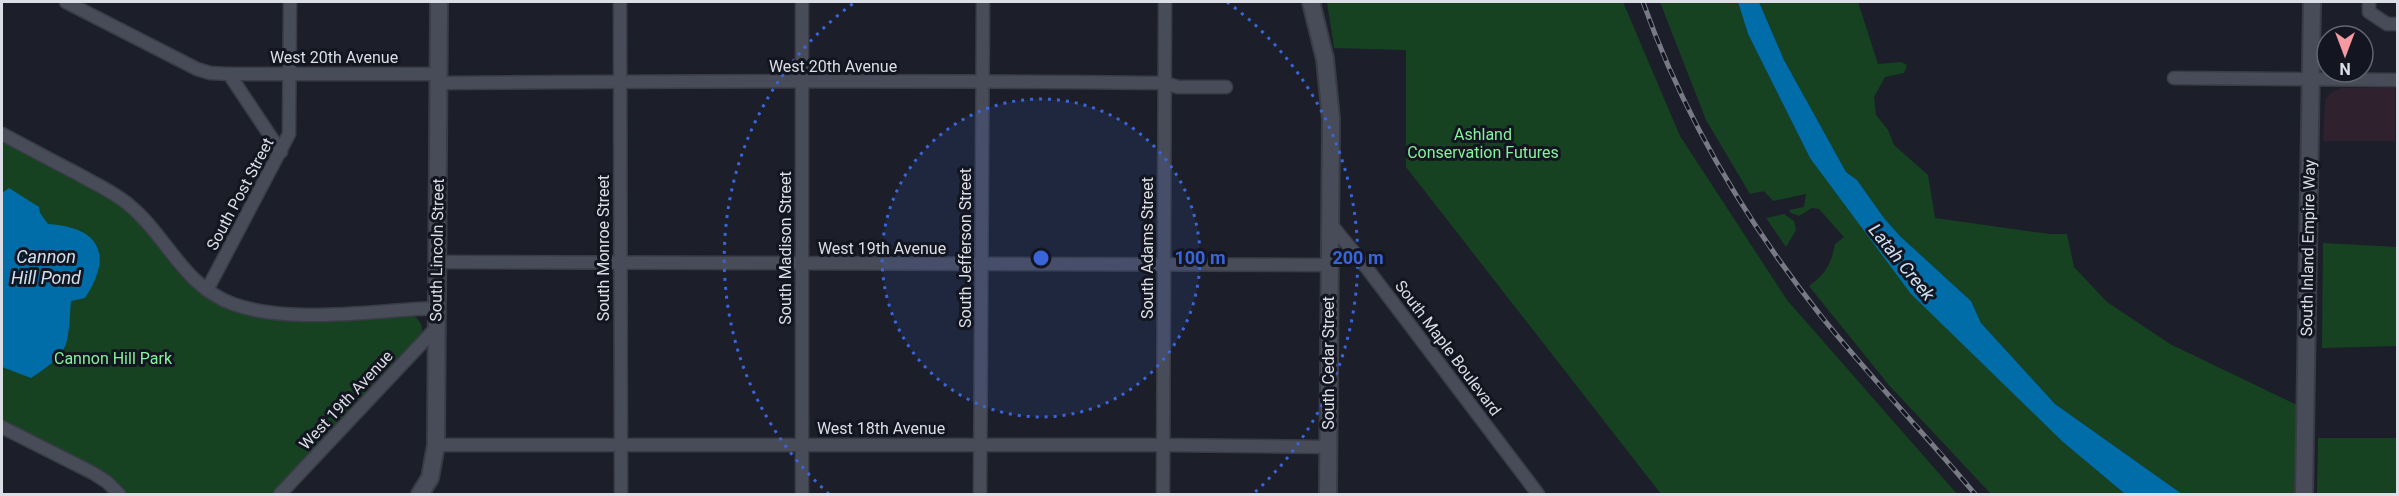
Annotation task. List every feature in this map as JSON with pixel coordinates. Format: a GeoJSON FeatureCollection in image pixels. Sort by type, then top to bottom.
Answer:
{"type":"FeatureCollection","features":[{"type":"Feature","properties":{"kind":"street","name":"West 20th Avenue"},"geometry":{"type":"LineString","coordinates":[[66,2],[197,69],[210,73],[620,81],[1165,83],[1178,87],[1226,87]]}},
{"type":"Feature","properties":{"kind":"street","name":"South Post Street"},"geometry":{"type":"LineString","coordinates":[[207,290],[289,134],[290,2]]}},
{"type":"Feature","properties":{"kind":"street","name":"South Lincoln Street"},"geometry":{"type":"LineString","coordinates":[[420,495],[430,478],[435,445],[439,2]]}},
{"type":"Feature","properties":{"kind":"street","name":"South Monroe Street"},"geometry":{"type":"LineString","coordinates":[[620,2],[621,495]]}},
{"type":"Feature","properties":{"kind":"street","name":"South Madison Street"},"geometry":{"type":"LineString","coordinates":[[802,2],[800,82],[802,495]]}},
{"type":"Feature","properties":{"kind":"street","name":"South Jefferson Street"},"geometry":{"type":"LineString","coordinates":[[980,495],[983,2]]}},
{"type":"Feature","properties":{"kind":"street","name":"South Adams Street"},"geometry":{"type":"LineString","coordinates":[[1163,495],[1165,2]]}},
{"type":"Feature","properties":{"kind":"street","name":"South Cedar Street"},"geometry":{"type":"LineString","coordinates":[[1311,2],[1325,59],[1331,119],[1328,265],[1328,495]]}},
{"type":"Feature","properties":{"kind":"street","name":"South Inland Empire Way"},"geometry":{"type":"LineString","coordinates":[[2304,495],[2312,2]]}},
{"type":"Feature","properties":{"kind":"street"},"geometry":{"type":"LineString","coordinates":[[2369,2],[2369,12],[2387,24],[2397,24]]}},
{"type":"Feature","properties":{"kind":"street"},"geometry":{"type":"LineString","coordinates":[[229,74],[281,152]]}},
{"type":"Feature","properties":{"kind":"street"},"geometry":{"type":"LineString","coordinates":[[2174,78],[2397,80]]}},
{"type":"Feature","properties":{"kind":"street"},"geometry":{"type":"LineString","coordinates":[[2,134],[108,190],[128,204],[146,220],[183,269],[207,290],[232,304],[248,309],[291,314],[437,308]]}},
{"type":"Feature","properties":{"kind":"street","name":"South Maple Boulevard"},"geometry":{"type":"LineString","coordinates":[[1329,222],[1366,267],[1538,495]]}},
{"type":"Feature","properties":{"kind":"street","name":"West 19th Avenue"},"geometry":{"type":"LineString","coordinates":[[437,262],[1328,265]]}},
{"type":"Feature","properties":{"kind":"street","name":"West 19th Avenue"},"geometry":{"type":"LineString","coordinates":[[280,495],[436,328]]}},
{"type":"Feature","properties":{"kind":"street"},"geometry":{"type":"LineString","coordinates":[[2,427],[93,473],[107,482],[119,495]]}},
{"type":"Feature","properties":{"kind":"street","name":"West 18th Avenue"},"geometry":{"type":"LineString","coordinates":[[435,445],[1327,447]]}},
{"type":"Feature","properties":{"kind":"shaded area"},"geometry":{"type":"Polygon","coordinates":[[[2342,88],[2395,88],[2395,141],[2323,141],[2325,100],[2332,92],[2342,88]]]}},
{"type":"Feature","properties":{"kind":"green space","name":"Ashland Conservation Futures"},"geometry":{"type":"Polygon","coordinates":[[[1327,2],[1623,2],[1680,136],[1787,300],[1957,494],[1661,494],[1406,167],[1406,50],[1334,48],[1327,2]]]}},
{"type":"Feature","properties":{"kind":"green space"},"geometry":{"type":"Polygon","coordinates":[[[1660,2],[1738,2],[1748,34],[1810,158],[2063,442],[2125,494],[1991,494],[1888,384],[1809,286],[1824,273],[1832,257],[1835,244],[1844,237],[1819,209],[1812,208],[1799,216],[1791,213],[1789,210],[1804,207],[1806,194],[1773,201],[1764,191],[1750,194],[1706,120],[1660,2]]]}},
{"type":"Feature","properties":{"kind":"green space"},"geometry":{"type":"Polygon","coordinates":[[[1759,2],[1858,2],[1878,64],[1901,62],[1907,65],[1904,73],[1885,77],[1874,97],[1876,115],[1888,130],[1894,145],[1928,175],[1935,218],[2049,234],[2067,234],[2074,267],[2107,302],[2170,344],[2297,405],[2294,494],[2182,494],[2055,404],[1981,323],[1971,301],[1900,236],[1857,180],[1846,172],[1784,60],[1759,2]]]}},
{"type":"Feature","properties":{"kind":"green space","name":"Cannon Hill Park"},"geometry":{"type":"Polygon","coordinates":[[[2,143],[15,146],[61,169],[121,205],[141,222],[185,280],[221,304],[237,311],[405,312],[418,320],[422,334],[273,494],[126,494],[119,486],[2,421],[2,143]]]}},
{"type":"Feature","properties":{"kind":"green space"},"geometry":{"type":"Polygon","coordinates":[[[1784,214],[1794,221],[1796,230],[1786,247],[1766,218],[1784,214]]]}},
{"type":"Feature","properties":{"kind":"green space"},"geometry":{"type":"Polygon","coordinates":[[[2323,243],[2397,247],[2397,346],[2322,348],[2323,243]]]}},
{"type":"Feature","properties":{"kind":"green space"},"geometry":{"type":"Polygon","coordinates":[[[2318,438],[2397,438],[2397,494],[2317,494],[2318,438]]]}},
{"type":"Feature","properties":{"kind":"water","name":"Latah Creek"},"geometry":{"type":"Polygon","coordinates":[[[1738,2],[1759,2],[1784,60],[1846,172],[1857,180],[1900,236],[1971,301],[1981,323],[2055,404],[2182,494],[2125,494],[2063,442],[1911,294],[1810,158],[1748,34],[1738,2]]]}},
{"type":"Feature","properties":{"kind":"water","name":"Cannon Hill Pond"},"geometry":{"type":"Polygon","coordinates":[[[9,188],[39,207],[40,213],[48,224],[65,226],[90,237],[99,256],[99,268],[85,298],[71,301],[65,347],[54,361],[31,378],[2,367],[2,193],[9,188]]]}},
{"type":"Feature","properties":{"kind":"railway"},"geometry":{"type":"LineString","coordinates":[[1643,2],[1659,44],[1697,126],[1742,205],[1767,243],[1840,339],[1975,494]]}}]}
